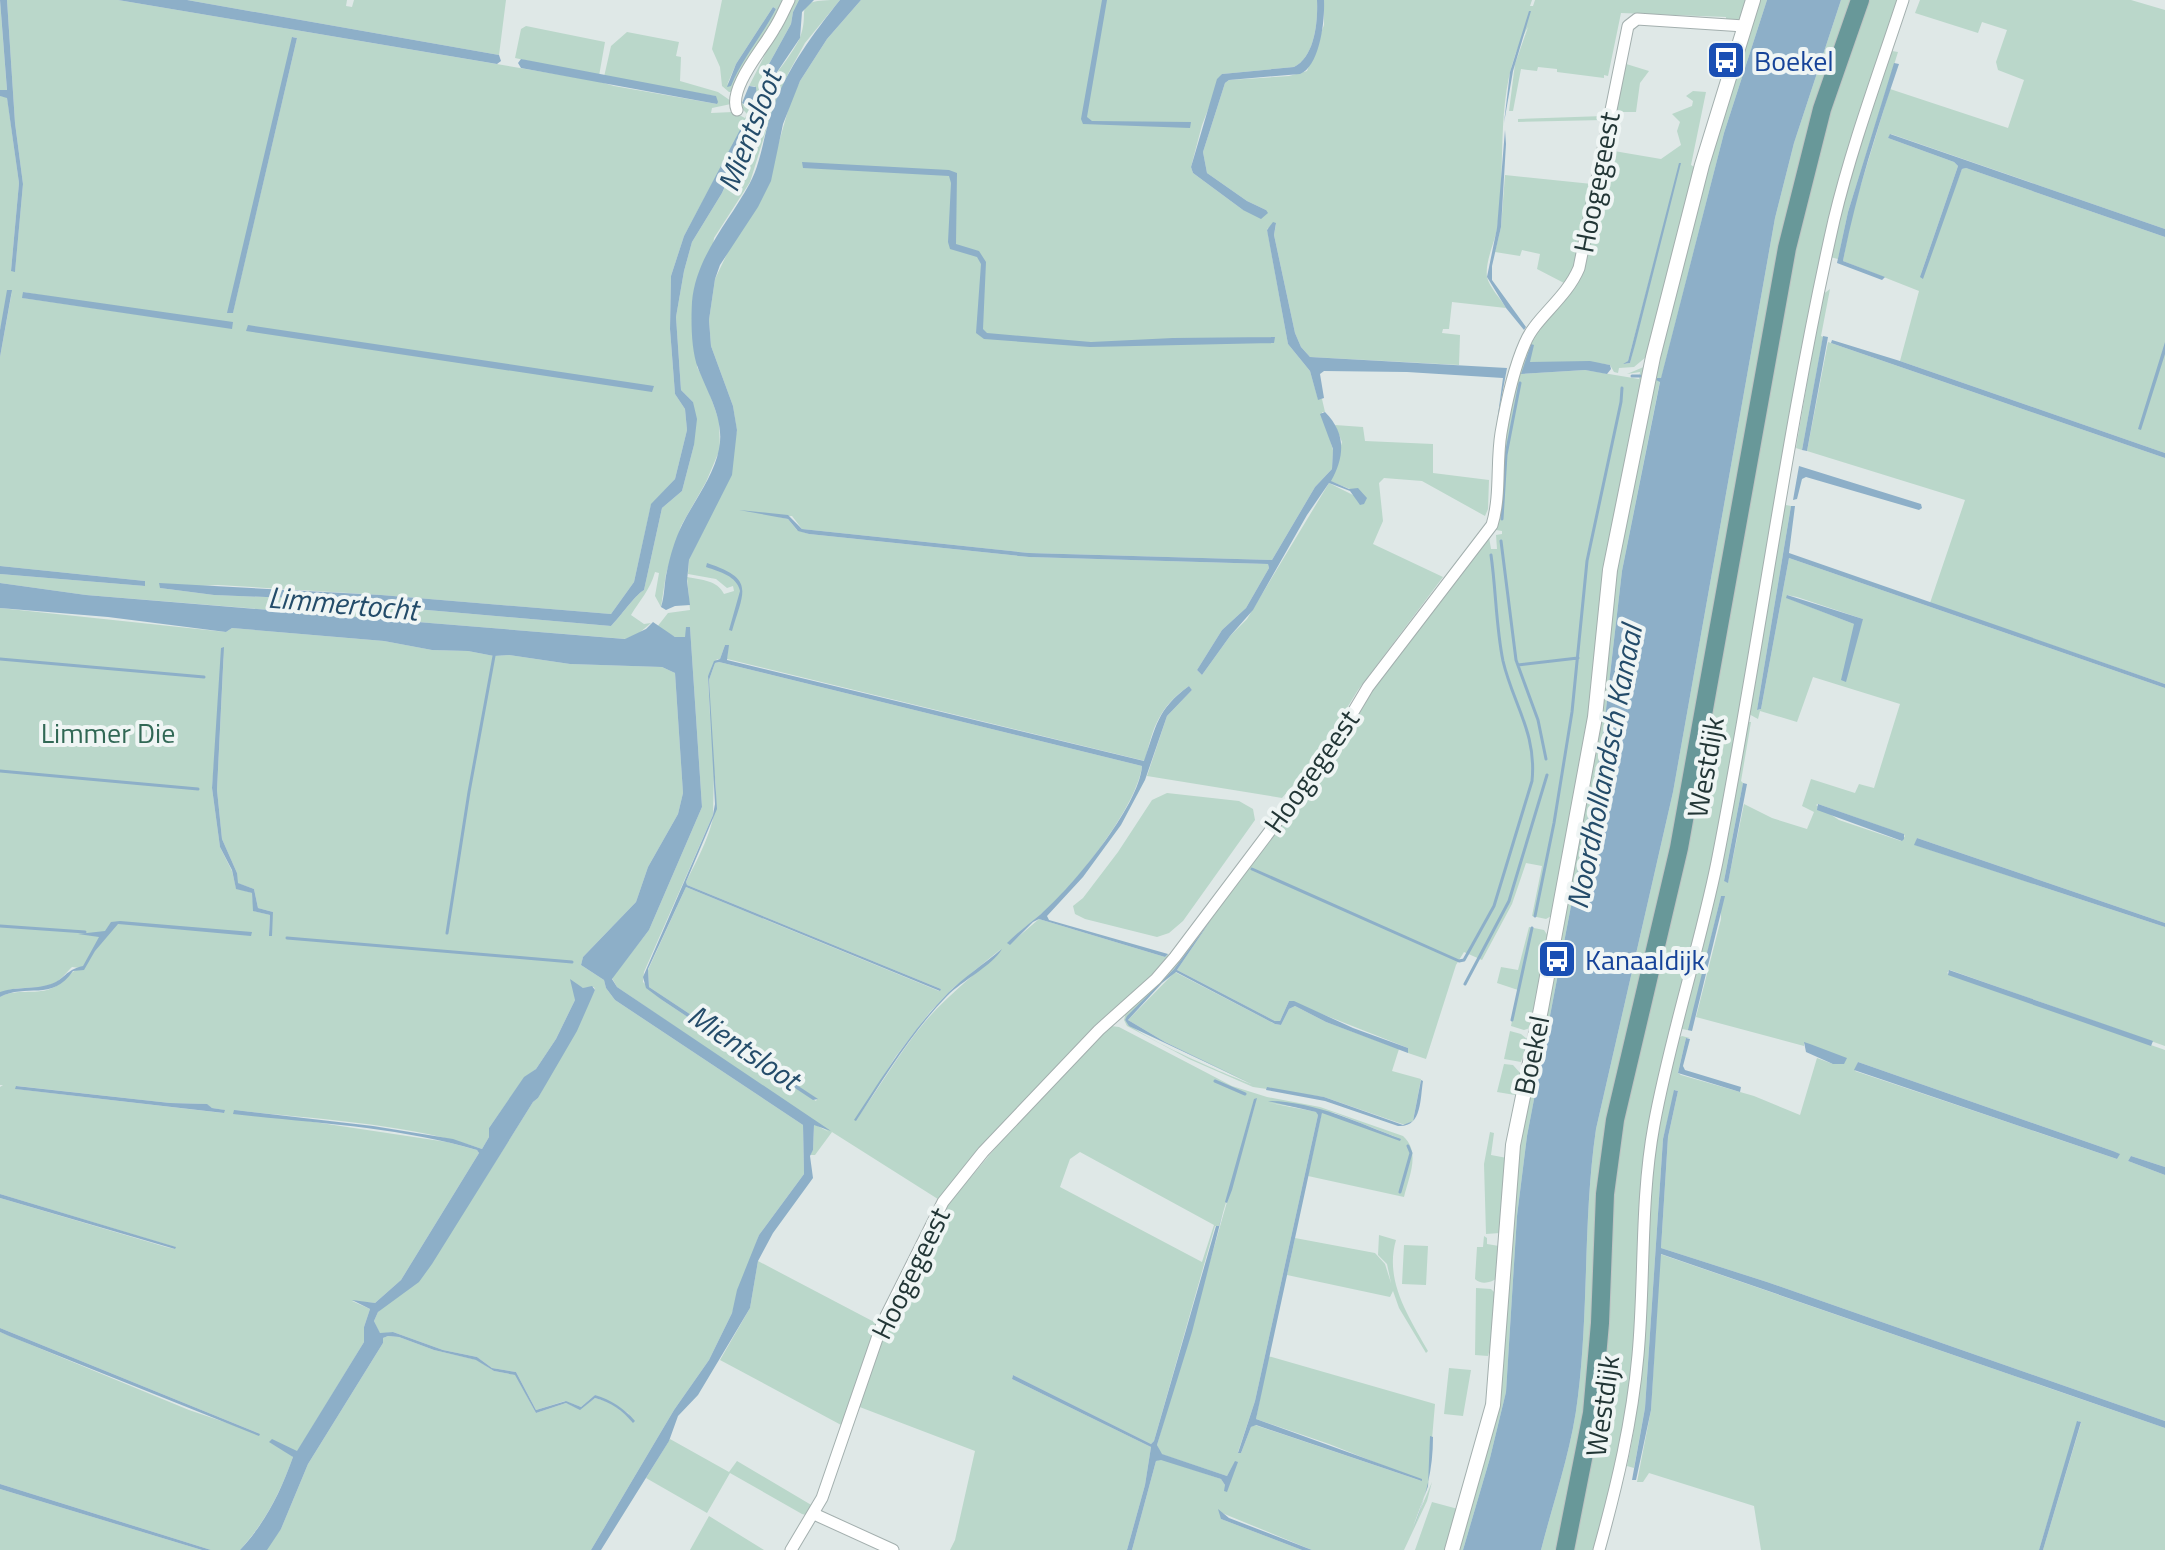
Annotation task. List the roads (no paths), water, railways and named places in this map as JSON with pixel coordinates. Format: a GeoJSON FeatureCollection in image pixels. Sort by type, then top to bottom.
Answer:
{"type":"FeatureCollection","features":[{"type":"Feature","properties":{"kind":"main road","name":"Westdijk"},"geometry":{"type":"LineString","coordinates":[[1565,1550],[1592,1413],[1600,1323],[1605,1194],[1615,1120],[1679,848],[1787,248],[1822,109],[1860,0]]}},
{"type":"Feature","properties":{"kind":"street"},"geometry":{"type":"LineString","coordinates":[[737,110],[736,97],[746,73],[776,28],[789,0]]}},
{"type":"Feature","properties":{"kind":"street","name":"Boekel"},"geometry":{"type":"LineString","coordinates":[[1452,1550],[1493,1405],[1513,1145],[1595,717],[1610,570],[1653,357],[1702,165],[1753,0]]}},
{"type":"Feature","properties":{"kind":"street","name":"Westdijk"},"geometry":{"type":"LineString","coordinates":[[1599,1550],[1623,1463],[1632,1414],[1645,1209],[1654,1125],[1716,866],[1794,424],[1835,218],[1850,157],[1903,0]]}},
{"type":"Feature","properties":{"kind":"street","name":"Hoogegeest"},"geometry":{"type":"LineString","coordinates":[[791,1550],[814,1514],[835,1462],[882,1324],[948,1195],[983,1152],[1099,1030],[1156,979],[1175,957],[1328,754],[1368,687],[1492,525],[1501,433],[1513,383],[1525,342],[1567,289],[1579,268],[1628,26],[1637,19],[1744,26]]}},
{"type":"Feature","properties":{"kind":"street"},"geometry":{"type":"LineString","coordinates":[[814,1514],[893,1550]]}},
{"type":"Feature","properties":{"kind":"water"},"geometry":{"type":"Polygon","coordinates":[[[0,0],[7,0],[15,123],[23,184],[15,272],[11,271],[19,183],[7,98],[0,96],[0,90],[7,90],[0,0]]]}},
{"type":"Feature","properties":{"kind":"water"},"geometry":{"type":"Polygon","coordinates":[[[118,0],[187,0],[499,55],[501,61],[497,64],[118,0]]]}},
{"type":"Feature","properties":{"kind":"water"},"geometry":{"type":"Polygon","coordinates":[[[799,0],[814,0],[802,12],[800,38],[773,78],[764,73],[791,24],[799,0]]]}},
{"type":"Feature","properties":{"kind":"water"},"geometry":{"type":"Polygon","coordinates":[[[840,0],[861,0],[827,39],[800,81],[783,124],[771,181],[720,265],[715,279],[709,320],[711,346],[733,406],[737,430],[732,475],[689,560],[687,581],[690,605],[666,610],[661,607],[673,548],[713,469],[720,438],[718,417],[694,353],[692,302],[695,285],[707,254],[754,174],[770,117],[786,79],[811,38],[840,0]]]}},
{"type":"Feature","properties":{"kind":"water"},"geometry":{"type":"Polygon","coordinates":[[[1102,0],[1107,0],[1087,117],[1092,121],[1191,122],[1190,128],[1083,124],[1081,119],[1102,0]]]}},
{"type":"Feature","properties":{"kind":"water"},"geometry":{"type":"Polygon","coordinates":[[[1317,0],[1324,0],[1322,30],[1317,52],[1307,69],[1300,74],[1229,80],[1225,83],[1203,152],[1207,173],[1247,201],[1266,210],[1268,213],[1261,219],[1243,210],[1193,173],[1191,167],[1217,79],[1222,74],[1294,67],[1301,62],[1314,38],[1317,0]]]}},
{"type":"Feature","properties":{"kind":"water","name":"Noordhollandsch Kanaal"},"geometry":{"type":"Polygon","coordinates":[[[1767,0],[1841,0],[1794,143],[1775,218],[1673,792],[1596,1129],[1589,1195],[1584,1330],[1572,1435],[1541,1550],[1463,1550],[1506,1392],[1517,1216],[1527,1136],[1602,744],[1622,571],[1660,382],[1656,380],[1661,378],[1724,133],[1767,0]]]}},
{"type":"Feature","properties":{"kind":"water"},"geometry":{"type":"Polygon","coordinates":[[[773,7],[776,9],[731,86],[727,87],[736,64],[773,7]]]}},
{"type":"Feature","properties":{"kind":"water"},"geometry":{"type":"Polygon","coordinates":[[[1529,11],[1513,71],[1504,123],[1510,72],[1529,11]]]}},
{"type":"Feature","properties":{"kind":"water"},"geometry":{"type":"Polygon","coordinates":[[[292,37],[297,38],[233,313],[227,313],[292,37]]]}},
{"type":"Feature","properties":{"kind":"water"},"geometry":{"type":"Polygon","coordinates":[[[521,59],[716,96],[718,102],[521,68],[518,63],[521,59]]]}},
{"type":"Feature","properties":{"kind":"water"},"geometry":{"type":"Polygon","coordinates":[[[1894,63],[1899,64],[1854,211],[1843,261],[1885,277],[1882,280],[1837,263],[1848,212],[1894,63]]]}},
{"type":"Feature","properties":{"kind":"water"},"geometry":{"type":"Polygon","coordinates":[[[749,86],[756,87],[757,100],[750,107],[742,103],[749,86]]]}},
{"type":"Feature","properties":{"kind":"water","name":"Mientsloot"},"geometry":{"type":"Polygon","coordinates":[[[742,126],[750,130],[722,193],[692,242],[676,317],[681,390],[693,402],[697,419],[682,491],[662,508],[644,590],[611,626],[290,598],[214,595],[160,588],[159,583],[381,595],[611,614],[634,582],[651,504],[675,479],[687,430],[685,409],[675,394],[670,329],[671,276],[684,236],[742,126]]]}},
{"type":"Feature","properties":{"kind":"water"},"geometry":{"type":"Polygon","coordinates":[[[1505,130],[1501,227],[1492,280],[1526,327],[1524,330],[1487,277],[1497,228],[1505,130]]]}},
{"type":"Feature","properties":{"kind":"water"},"geometry":{"type":"Polygon","coordinates":[[[1890,134],[2165,229],[2165,237],[1966,168],[1962,169],[1923,279],[1920,277],[1958,166],[1888,138],[1890,134]]]}},
{"type":"Feature","properties":{"kind":"water"},"geometry":{"type":"Polygon","coordinates":[[[802,162],[949,170],[957,173],[956,244],[979,251],[986,262],[983,329],[987,333],[1091,342],[1275,337],[1274,343],[1090,347],[984,339],[976,333],[981,264],[977,257],[950,249],[948,242],[949,176],[803,168],[802,162]]]}},
{"type":"Feature","properties":{"kind":"water"},"geometry":{"type":"Polygon","coordinates":[[[1679,163],[1630,363],[1623,364],[1628,361],[1679,163]]]}},
{"type":"Feature","properties":{"kind":"water"},"geometry":{"type":"Polygon","coordinates":[[[1273,222],[1276,223],[1274,235],[1295,333],[1310,357],[1507,368],[1497,422],[1503,378],[1324,371],[1320,374],[1324,398],[1318,400],[1310,371],[1288,344],[1267,230],[1273,222]]]}},
{"type":"Feature","properties":{"kind":"water"},"geometry":{"type":"Polygon","coordinates":[[[7,290],[12,290],[0,357],[0,330],[7,290]]]}},
{"type":"Feature","properties":{"kind":"water"},"geometry":{"type":"Polygon","coordinates":[[[23,292],[233,322],[232,329],[22,298],[23,292]]]}},
{"type":"Feature","properties":{"kind":"water"},"geometry":{"type":"Polygon","coordinates":[[[248,325],[654,386],[652,392],[246,331],[248,325]]]}},
{"type":"Feature","properties":{"kind":"water"},"geometry":{"type":"Polygon","coordinates":[[[1823,336],[1828,337],[1807,451],[1802,450],[1823,336]]]}},
{"type":"Feature","properties":{"kind":"water"},"geometry":{"type":"Polygon","coordinates":[[[1832,340],[2165,453],[2165,458],[1831,343],[1832,340]]]}},
{"type":"Feature","properties":{"kind":"water"},"geometry":{"type":"Polygon","coordinates":[[[2165,342],[2165,354],[2141,430],[2138,429],[2165,342]]]}},
{"type":"Feature","properties":{"kind":"water"},"geometry":{"type":"Polygon","coordinates":[[[1531,344],[1534,345],[1530,362],[1590,361],[1610,365],[1611,369],[1607,374],[1585,370],[1521,374],[1531,344]]]}},
{"type":"Feature","properties":{"kind":"water"},"geometry":{"type":"Polygon","coordinates":[[[1325,412],[1337,428],[1341,445],[1339,463],[1331,481],[1349,489],[1358,488],[1367,498],[1360,505],[1350,491],[1329,483],[1307,515],[1253,610],[1202,675],[1197,670],[1222,630],[1246,608],[1269,568],[1268,564],[1029,557],[809,534],[798,531],[788,519],[739,510],[788,515],[802,529],[1029,553],[1272,560],[1315,487],[1332,469],[1333,449],[1320,414],[1325,412]]]}},
{"type":"Feature","properties":{"kind":"water"},"geometry":{"type":"Polygon","coordinates":[[[1799,466],[1921,504],[1922,508],[1919,510],[1806,477],[1802,479],[1797,499],[1793,500],[1799,466]]]}},
{"type":"Feature","properties":{"kind":"water"},"geometry":{"type":"Polygon","coordinates":[[[1791,506],[1795,506],[1789,553],[2165,684],[2165,688],[1789,558],[1761,709],[1757,710],[1791,506]]]}},
{"type":"Feature","properties":{"kind":"water"},"geometry":{"type":"Polygon","coordinates":[[[707,563],[733,575],[742,588],[732,631],[729,630],[740,591],[727,575],[706,567],[707,563]]]}},
{"type":"Feature","properties":{"kind":"water"},"geometry":{"type":"Polygon","coordinates":[[[0,566],[145,581],[145,586],[0,574],[0,566]]]}},
{"type":"Feature","properties":{"kind":"water","name":"Limmertocht"},"geometry":{"type":"Polygon","coordinates":[[[0,583],[86,595],[625,639],[653,622],[675,637],[685,637],[686,627],[690,627],[702,807],[649,930],[612,979],[617,987],[831,1131],[814,1125],[810,1156],[813,1178],[773,1233],[758,1261],[750,1308],[698,1395],[678,1416],[669,1441],[601,1550],[591,1550],[674,1410],[709,1360],[732,1313],[737,1290],[759,1235],[804,1174],[803,1125],[615,1000],[604,980],[581,965],[583,957],[636,902],[648,867],[678,814],[683,793],[675,673],[662,667],[570,664],[509,655],[432,650],[384,641],[232,628],[226,632],[108,617],[0,608],[0,583]]]}},
{"type":"Feature","properties":{"kind":"water"},"geometry":{"type":"Polygon","coordinates":[[[1787,595],[1863,619],[1846,682],[1841,680],[1854,624],[1786,598],[1787,595]]]}},
{"type":"Feature","properties":{"kind":"water"},"geometry":{"type":"Polygon","coordinates":[[[725,645],[729,645],[727,660],[1144,761],[1164,711],[1189,686],[1192,690],[1167,716],[1145,780],[1121,825],[1083,877],[1047,916],[1049,920],[1168,954],[1165,957],[1039,919],[1010,945],[1007,943],[1054,902],[1086,866],[1129,803],[1142,766],[719,662],[715,663],[709,680],[717,809],[687,885],[941,989],[686,887],[648,969],[649,987],[818,1099],[813,1100],[662,1000],[646,988],[643,977],[713,815],[708,676],[714,661],[720,659],[725,645]]]}},
{"type":"Feature","properties":{"kind":"water"},"geometry":{"type":"Polygon","coordinates":[[[224,647],[217,790],[222,839],[237,873],[238,883],[254,889],[258,908],[273,912],[272,936],[269,936],[270,915],[253,911],[252,893],[236,889],[232,870],[220,847],[212,788],[221,648],[224,647]]]}},
{"type":"Feature","properties":{"kind":"water"},"geometry":{"type":"Polygon","coordinates":[[[1743,783],[1747,784],[1728,883],[1724,881],[1743,783]]]}},
{"type":"Feature","properties":{"kind":"water"},"geometry":{"type":"Polygon","coordinates":[[[1818,804],[1904,834],[1904,839],[1902,841],[1817,810],[1818,804]]]}},
{"type":"Feature","properties":{"kind":"water"},"geometry":{"type":"Polygon","coordinates":[[[1917,838],[2165,923],[2165,927],[1914,845],[1917,838]]]}},
{"type":"Feature","properties":{"kind":"water"},"geometry":{"type":"Polygon","coordinates":[[[1721,896],[1725,896],[1692,1031],[1688,1030],[1721,896]]]}},
{"type":"Feature","properties":{"kind":"water"},"geometry":{"type":"Polygon","coordinates":[[[1211,920],[1177,970],[1275,1021],[1280,1021],[1289,1001],[1294,1001],[1353,1028],[1408,1048],[1408,1053],[1326,1022],[1295,1006],[1289,1009],[1281,1025],[1275,1024],[1176,972],[1128,1020],[1165,1042],[1252,1084],[1129,1026],[1125,1020],[1127,1016],[1174,969],[1211,920]]]}},
{"type":"Feature","properties":{"kind":"water"},"geometry":{"type":"Polygon","coordinates":[[[111,922],[252,932],[251,936],[118,924],[95,951],[84,970],[73,971],[65,980],[48,989],[19,991],[0,997],[0,992],[6,990],[51,984],[72,970],[83,966],[99,937],[78,934],[105,931],[111,922]]]}},
{"type":"Feature","properties":{"kind":"water"},"geometry":{"type":"Polygon","coordinates":[[[1002,949],[934,1010],[854,1120],[898,1054],[922,1023],[948,993],[1002,949]]]}},
{"type":"Feature","properties":{"kind":"water"},"geometry":{"type":"Polygon","coordinates":[[[1949,970],[2153,1041],[2151,1046],[1948,975],[1949,970]]]}},
{"type":"Feature","properties":{"kind":"water"},"geometry":{"type":"Polygon","coordinates":[[[570,979],[583,988],[592,986],[595,990],[577,1031],[432,1264],[419,1282],[378,1312],[374,1321],[380,1333],[393,1332],[443,1350],[477,1357],[492,1368],[516,1372],[536,1410],[566,1401],[581,1407],[595,1395],[617,1405],[635,1421],[633,1423],[616,1408],[595,1398],[580,1410],[566,1403],[536,1413],[515,1375],[494,1371],[476,1360],[388,1336],[383,1338],[383,1343],[308,1464],[281,1529],[267,1550],[240,1550],[271,1506],[293,1457],[269,1442],[272,1439],[297,1451],[364,1342],[364,1327],[370,1309],[352,1300],[375,1303],[401,1280],[479,1153],[417,1136],[233,1114],[234,1110],[373,1126],[453,1139],[482,1149],[489,1137],[489,1128],[524,1077],[536,1069],[556,1039],[575,1000],[570,979]]]}},
{"type":"Feature","properties":{"kind":"water"},"geometry":{"type":"Polygon","coordinates":[[[1686,1038],[1690,1039],[1683,1066],[1685,1070],[1741,1087],[1740,1092],[1678,1073],[1686,1038]]]}},
{"type":"Feature","properties":{"kind":"water"},"geometry":{"type":"Polygon","coordinates":[[[1804,1042],[1847,1058],[1844,1064],[1833,1064],[1806,1052],[1804,1042]]]}},
{"type":"Feature","properties":{"kind":"water"},"geometry":{"type":"Polygon","coordinates":[[[1858,1062],[2120,1154],[2117,1159],[1854,1070],[1858,1062]]]}},
{"type":"Feature","properties":{"kind":"water"},"geometry":{"type":"Polygon","coordinates":[[[1421,1080],[1420,1104],[1413,1121],[1421,1080]]]}},
{"type":"Feature","properties":{"kind":"water"},"geometry":{"type":"Polygon","coordinates":[[[16,1086],[170,1103],[207,1104],[225,1110],[224,1113],[15,1089],[16,1086]]]}},
{"type":"Feature","properties":{"kind":"water"},"geometry":{"type":"Polygon","coordinates":[[[1267,1087],[1324,1097],[1403,1125],[1413,1121],[1406,1125],[1398,1126],[1325,1101],[1266,1090],[1267,1087]]]}},
{"type":"Feature","properties":{"kind":"water"},"geometry":{"type":"Polygon","coordinates":[[[1674,1090],[1678,1091],[1668,1137],[1661,1248],[2165,1421],[2165,1428],[1661,1254],[1651,1410],[1636,1480],[1632,1480],[1645,1408],[1663,1139],[1674,1090]]]}},
{"type":"Feature","properties":{"kind":"water"},"geometry":{"type":"Polygon","coordinates":[[[1257,1098],[1232,1190],[1227,1203],[1254,1099],[1257,1098]]]}},
{"type":"Feature","properties":{"kind":"water"},"geometry":{"type":"Polygon","coordinates":[[[1268,1101],[1319,1109],[1401,1139],[1322,1113],[1256,1419],[1422,1481],[1256,1425],[1251,1427],[1241,1453],[1238,1453],[1255,1401],[1318,1115],[1268,1101]]]}},
{"type":"Feature","properties":{"kind":"water"},"geometry":{"type":"Polygon","coordinates":[[[2131,1156],[2165,1167],[2165,1175],[2128,1161],[2131,1156]]]}},
{"type":"Feature","properties":{"kind":"water"},"geometry":{"type":"Polygon","coordinates":[[[0,1194],[176,1247],[0,1198],[0,1194]]]}},
{"type":"Feature","properties":{"kind":"water"},"geometry":{"type":"Polygon","coordinates":[[[1223,1212],[1192,1332],[1157,1445],[1162,1454],[1227,1476],[1235,1461],[1238,1462],[1227,1492],[1221,1479],[1156,1461],[1132,1550],[1127,1550],[1145,1485],[1151,1447],[1012,1379],[1013,1375],[1151,1444],[1216,1226],[1219,1226],[1223,1212]]]}},
{"type":"Feature","properties":{"kind":"water"},"geometry":{"type":"Polygon","coordinates":[[[0,1328],[260,1434],[9,1336],[0,1332],[0,1328]]]}},
{"type":"Feature","properties":{"kind":"water"},"geometry":{"type":"Polygon","coordinates":[[[2077,1421],[2081,1422],[2043,1550],[2039,1550],[2077,1421]]]}},
{"type":"Feature","properties":{"kind":"water"},"geometry":{"type":"Polygon","coordinates":[[[1430,1436],[1433,1437],[1433,1449],[1428,1482],[1430,1436]]]}},
{"type":"Feature","properties":{"kind":"water"},"geometry":{"type":"Polygon","coordinates":[[[0,1484],[211,1550],[202,1550],[0,1489],[0,1484]]]}},
{"type":"Feature","properties":{"kind":"water"},"geometry":{"type":"Polygon","coordinates":[[[1218,1509],[1229,1518],[1312,1550],[1302,1550],[1221,1519],[1218,1509]]]}},
{"type":"Feature","properties":{"kind":"waterway"},"geometry":{"type":"LineString","coordinates":[[1632,376],[1640,376]]}},
{"type":"Feature","properties":{"kind":"waterway"},"geometry":{"type":"LineString","coordinates":[[1502,519],[1506,455],[1520,383]]}},
{"type":"Feature","properties":{"kind":"waterway"},"geometry":{"type":"LineString","coordinates":[[1535,916],[1572,712],[1587,561],[1622,388]]}},
{"type":"Feature","properties":{"kind":"waterway"},"geometry":{"type":"LineString","coordinates":[[1501,541],[1516,660],[1538,720],[1546,759]]}},
{"type":"Feature","properties":{"kind":"waterway"},"geometry":{"type":"LineString","coordinates":[[1252,869],[1459,961],[1464,960],[1494,906],[1532,781],[1533,764],[1528,733],[1503,661],[1491,555]]}},
{"type":"Feature","properties":{"kind":"waterway"},"geometry":{"type":"LineString","coordinates":[[447,933],[494,656]]}},
{"type":"Feature","properties":{"kind":"waterway"},"geometry":{"type":"LineString","coordinates":[[1518,665],[1578,658]]}},
{"type":"Feature","properties":{"kind":"waterway"},"geometry":{"type":"LineString","coordinates":[[0,659],[204,677]]}},
{"type":"Feature","properties":{"kind":"waterway"},"geometry":{"type":"LineString","coordinates":[[0,771],[198,789]]}},
{"type":"Feature","properties":{"kind":"waterway"},"geometry":{"type":"LineString","coordinates":[[1465,984],[1509,901],[1547,775]]}},
{"type":"Feature","properties":{"kind":"waterway"},"geometry":{"type":"LineString","coordinates":[[0,926],[85,932]]}},
{"type":"Feature","properties":{"kind":"waterway"},"geometry":{"type":"LineString","coordinates":[[1512,1020],[1532,928]]}},
{"type":"Feature","properties":{"kind":"waterway"},"geometry":{"type":"LineString","coordinates":[[287,938],[572,962]]}},
{"type":"Feature","properties":{"kind":"waterway"},"geometry":{"type":"LineString","coordinates":[[1215,1081],[1245,1094]]}},
{"type":"Feature","properties":{"kind":"waterway"},"geometry":{"type":"LineString","coordinates":[[1400,1192],[1411,1153],[1408,1146]]}},
{"type":"Feature","properties":{"kind":"place","name":"Boekel"},"geometry":{"type":"Point","coordinates":[1726,60]}},
{"type":"Feature","properties":{"kind":"place","name":"Kanaaldijk"},"geometry":{"type":"Point","coordinates":[1557,959]}},
{"type":"Feature","properties":{"kind":"park label","name":"Limmer Die"},"geometry":{"type":"Point","coordinates":[108,732]}}]}
